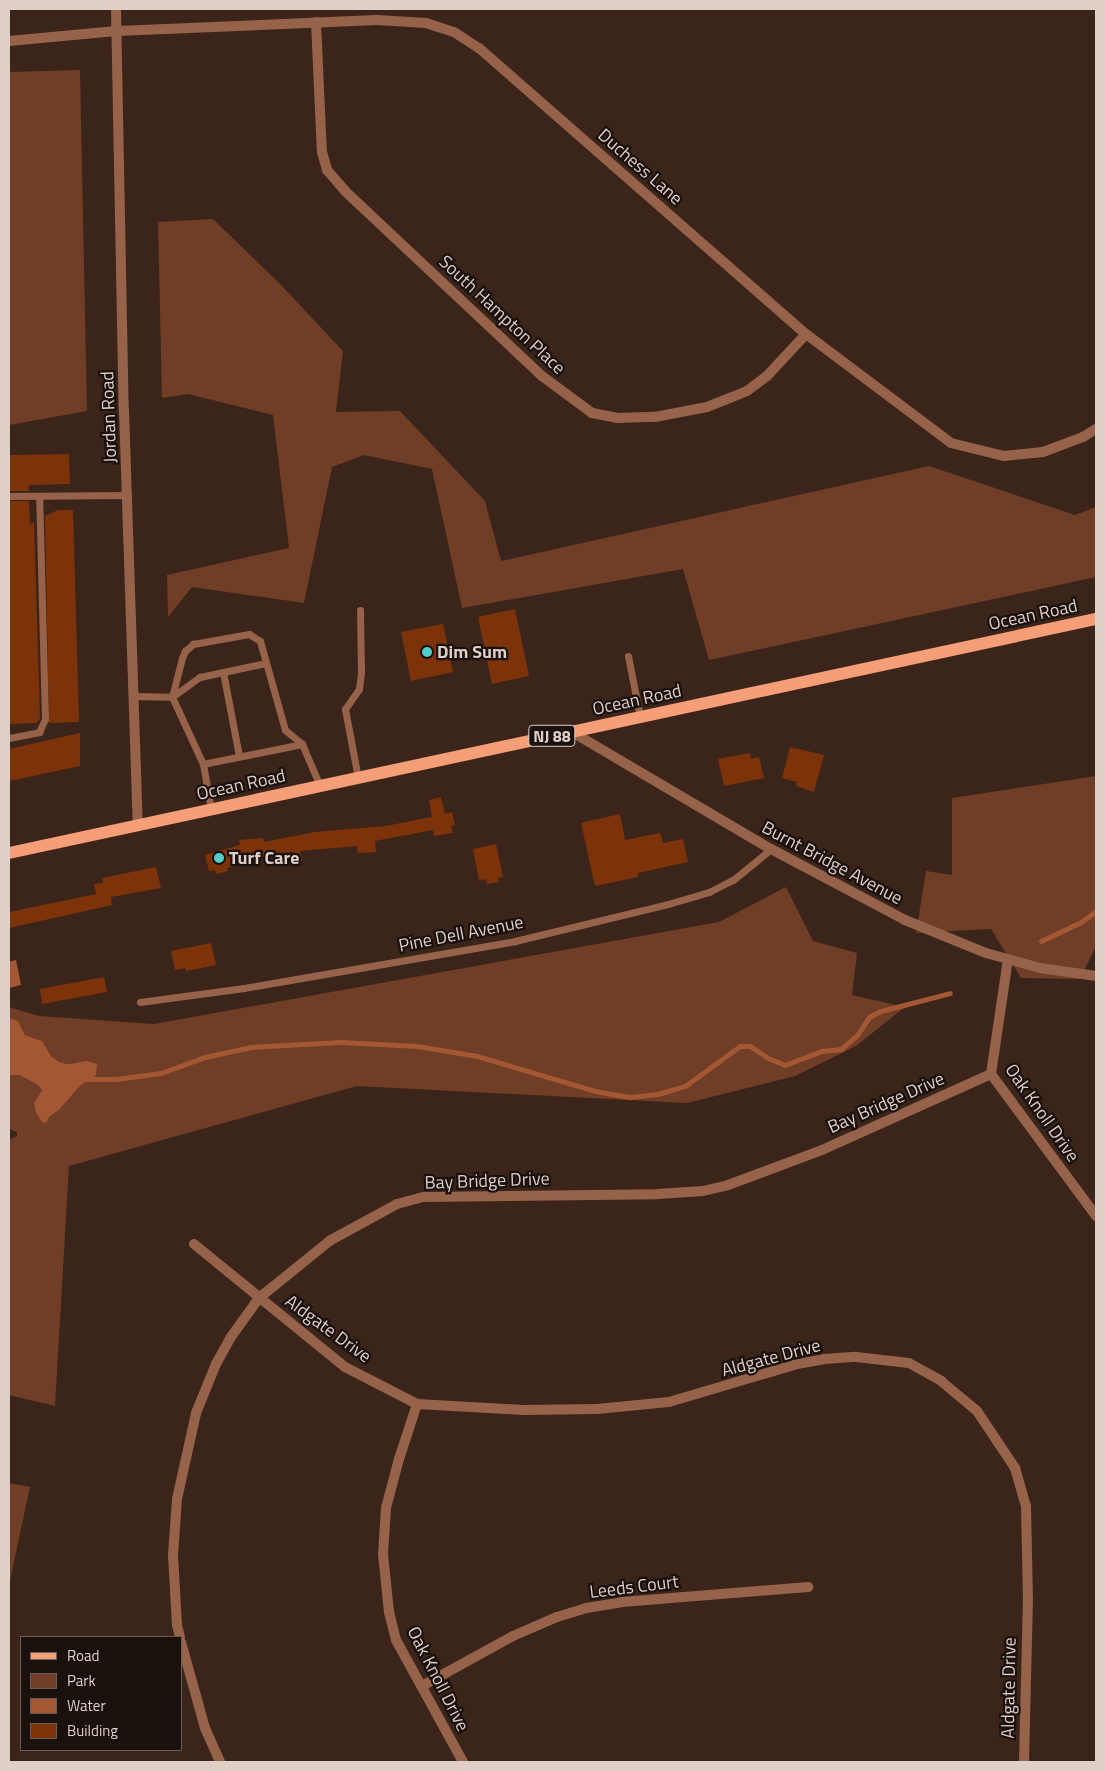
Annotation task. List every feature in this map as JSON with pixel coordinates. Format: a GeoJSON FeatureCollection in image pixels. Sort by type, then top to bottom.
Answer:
{"type":"FeatureCollection","features":[{"type":"Feature","properties":{"kind":"main road","name":"Ocean Road"},"geometry":{"type":"LineString","coordinates":[[9,853],[1096,619]]}},
{"type":"Feature","properties":{"kind":"street","name":"Jordan Road"},"geometry":{"type":"LineString","coordinates":[[116,9],[133,696],[138,825]]}},
{"type":"Feature","properties":{"kind":"street","name":"Duchess Lane"},"geometry":{"type":"LineString","coordinates":[[9,41],[117,31],[377,20],[426,24],[454,32],[479,48],[806,334],[952,443],[1004,456],[1043,452],[1083,437],[1096,429]]}},
{"type":"Feature","properties":{"kind":"street","name":"South Hampton Place"},"geometry":{"type":"LineString","coordinates":[[316,22],[322,152],[326,170],[345,191],[542,376],[592,413],[617,418],[655,417],[707,407],[747,391],[761,381],[806,334]]}},
{"type":"Feature","properties":{"kind":"street","name":"Burnt Bridge Avenue"},"geometry":{"type":"LineString","coordinates":[[572,732],[771,849],[905,920],[986,953],[1040,968],[1096,976]]}},
{"type":"Feature","properties":{"kind":"street","name":"Oak Knoll Drive"},"geometry":{"type":"LineString","coordinates":[[1008,959],[991,1074],[1096,1216]]}},
{"type":"Feature","properties":{"kind":"street","name":"Bay Bridge Drive"},"geometry":{"type":"LineString","coordinates":[[180,1636],[177,1625],[173,1555],[177,1499],[196,1414],[227,1344],[259,1298],[331,1240],[398,1204],[424,1197],[658,1194],[702,1191],[728,1185],[822,1150],[991,1074]]}},
{"type":"Feature","properties":{"kind":"street","name":"Aldgate Drive"},"geometry":{"type":"LineString","coordinates":[[194,1244],[345,1367],[417,1404],[523,1410],[597,1409],[669,1402],[797,1364],[824,1359],[848,1358],[909,1363],[941,1381],[977,1411],[1015,1468],[1026,1506],[1028,1598],[1024,1762]]}},
{"type":"Feature","properties":{"kind":"street","name":"Oak Knoll Drive"},"geometry":{"type":"LineString","coordinates":[[417,1404],[399,1459],[386,1508],[382,1554],[389,1612],[396,1640],[463,1762]]}},
{"type":"Feature","properties":{"kind":"street","name":"Leeds Court"},"geometry":{"type":"LineString","coordinates":[[422,1686],[513,1636],[557,1617],[586,1608],[622,1602],[808,1588]]}},
{"type":"Feature","properties":{"kind":"street"},"geometry":{"type":"LineString","coordinates":[[182,1646],[205,1728],[220,1762]]}},
{"type":"Feature","properties":{"kind":"lane"},"geometry":{"type":"LineString","coordinates":[[9,496],[128,495]]}},
{"type":"Feature","properties":{"kind":"lane"},"geometry":{"type":"LineString","coordinates":[[9,738],[39,732],[44,719],[40,496]]}},
{"type":"Feature","properties":{"kind":"lane"},"geometry":{"type":"LineString","coordinates":[[358,778],[345,709],[358,689],[360,680],[360,610]]}},
{"type":"Feature","properties":{"kind":"lane"},"geometry":{"type":"LineString","coordinates":[[211,809],[203,764],[172,697],[182,658],[185,651],[193,644],[249,634],[260,641],[285,730],[302,744],[320,786]]}},
{"type":"Feature","properties":{"kind":"lane"},"geometry":{"type":"LineString","coordinates":[[628,656],[640,717]]}},
{"type":"Feature","properties":{"kind":"lane"},"geometry":{"type":"LineString","coordinates":[[133,696],[172,697],[200,677],[266,662]]}},
{"type":"Feature","properties":{"kind":"lane"},"geometry":{"type":"LineString","coordinates":[[223,672],[239,756]]}},
{"type":"Feature","properties":{"kind":"lane"},"geometry":{"type":"LineString","coordinates":[[203,764],[302,744]]}},
{"type":"Feature","properties":{"kind":"lane","name":"Pine Dell Avenue"},"geometry":{"type":"LineString","coordinates":[[140,1002],[253,987],[515,941],[668,904],[710,892],[734,880],[771,849]]}},
{"type":"Feature","properties":{"kind":"green space"},"geometry":{"type":"Polygon","coordinates":[[[80,70],[87,411],[9,425],[9,72],[80,70]]]}},
{"type":"Feature","properties":{"kind":"green space"},"geometry":{"type":"Polygon","coordinates":[[[213,219],[281,285],[343,351],[336,412],[400,411],[485,501],[501,561],[929,466],[1075,515],[1096,507],[1096,577],[709,660],[683,569],[462,608],[432,469],[364,455],[332,467],[304,603],[192,587],[168,617],[167,575],[289,548],[273,415],[188,394],[162,398],[158,222],[213,219]]]}},
{"type":"Feature","properties":{"kind":"green space"},"geometry":{"type":"Polygon","coordinates":[[[1096,776],[1096,946],[1080,979],[1021,978],[991,929],[916,933],[926,871],[952,875],[952,798],[1096,776]]]}},
{"type":"Feature","properties":{"kind":"green space"},"geometry":{"type":"Polygon","coordinates":[[[786,887],[813,941],[857,953],[852,995],[905,1007],[856,1046],[795,1076],[687,1103],[357,1086],[69,1166],[55,1406],[9,1395],[9,1140],[17,1136],[17,1132],[9,1129],[9,1075],[19,1075],[38,1085],[42,1090],[34,1103],[36,1113],[42,1122],[59,1110],[80,1086],[89,1080],[76,1062],[68,1064],[59,1062],[51,1056],[42,1041],[25,1035],[18,1021],[9,1018],[9,1007],[39,1016],[154,1024],[719,922],[786,887]]]}},
{"type":"Feature","properties":{"kind":"green space"},"geometry":{"type":"Polygon","coordinates":[[[9,1483],[30,1487],[9,1585],[9,1483]]]}},
{"type":"Feature","properties":{"kind":"water"},"geometry":{"type":"Polygon","coordinates":[[[16,960],[21,985],[9,988],[9,962],[16,960]]]}},
{"type":"Feature","properties":{"kind":"water"},"geometry":{"type":"Polygon","coordinates":[[[9,1018],[18,1021],[25,1035],[42,1041],[51,1056],[59,1062],[68,1064],[87,1061],[97,1064],[96,1075],[80,1086],[59,1110],[49,1117],[46,1123],[42,1122],[36,1113],[34,1103],[42,1090],[38,1085],[19,1075],[9,1075],[9,1018]]]}},
{"type":"Feature","properties":{"kind":"building"},"geometry":{"type":"Polygon","coordinates":[[[69,454],[70,484],[29,485],[29,491],[9,491],[9,455],[69,454]]]}},
{"type":"Feature","properties":{"kind":"building"},"geometry":{"type":"Polygon","coordinates":[[[9,501],[29,501],[30,524],[34,522],[40,718],[37,723],[9,724],[9,501]]]}},
{"type":"Feature","properties":{"kind":"building"},"geometry":{"type":"Polygon","coordinates":[[[58,510],[73,510],[79,722],[49,723],[45,516],[58,510]]]}},
{"type":"Feature","properties":{"kind":"building"},"geometry":{"type":"Polygon","coordinates":[[[515,609],[529,676],[492,684],[478,617],[515,609]]]}},
{"type":"Feature","properties":{"kind":"building","name":"Dim Sum"},"geometry":{"type":"Polygon","coordinates":[[[443,624],[453,672],[411,681],[401,632],[443,624]]]}},
{"type":"Feature","properties":{"kind":"building"},"geometry":{"type":"Polygon","coordinates":[[[80,733],[80,766],[9,781],[9,749],[80,733]]]}},
{"type":"Feature","properties":{"kind":"building"},"geometry":{"type":"Polygon","coordinates":[[[790,747],[824,755],[814,792],[796,786],[797,782],[782,778],[790,747]]]}},
{"type":"Feature","properties":{"kind":"building"},"geometry":{"type":"Polygon","coordinates":[[[750,753],[751,759],[759,757],[764,778],[724,786],[718,759],[750,753]]]}},
{"type":"Feature","properties":{"kind":"building"},"geometry":{"type":"Polygon","coordinates":[[[441,797],[445,814],[452,812],[455,825],[451,826],[453,833],[434,836],[433,830],[375,841],[376,852],[358,853],[357,846],[300,851],[302,861],[278,865],[276,854],[235,864],[235,866],[227,868],[228,871],[216,874],[215,870],[209,871],[205,855],[240,845],[239,840],[263,838],[264,842],[315,832],[386,826],[432,817],[429,800],[441,797]]]}},
{"type":"Feature","properties":{"kind":"building"},"geometry":{"type":"Polygon","coordinates":[[[620,814],[625,840],[660,833],[663,843],[683,839],[688,862],[638,873],[638,877],[595,886],[581,823],[620,814]]]}},
{"type":"Feature","properties":{"kind":"building"},"geometry":{"type":"Polygon","coordinates":[[[496,844],[503,877],[498,878],[499,882],[487,884],[486,879],[479,881],[473,849],[496,844]]]}},
{"type":"Feature","properties":{"kind":"building"},"geometry":{"type":"Polygon","coordinates":[[[156,867],[161,888],[111,897],[112,905],[9,928],[9,912],[96,894],[94,884],[103,883],[102,878],[156,867]]]}},
{"type":"Feature","properties":{"kind":"building"},"geometry":{"type":"Polygon","coordinates":[[[211,943],[216,965],[186,971],[185,968],[175,970],[171,951],[211,943]]]}},
{"type":"Feature","properties":{"kind":"building"},"geometry":{"type":"Polygon","coordinates":[[[104,977],[107,992],[42,1004],[40,989],[104,977]]]}},
{"type":"Feature","properties":{"kind":"waterway"},"geometry":{"type":"LineString","coordinates":[[1041,941],[1081,922],[1096,911]]}},
{"type":"Feature","properties":{"kind":"waterway"},"geometry":{"type":"LineString","coordinates":[[85,1079],[116,1079],[161,1073],[205,1057],[251,1047],[341,1042],[417,1046],[477,1056],[595,1091],[630,1097],[658,1094],[685,1086],[740,1046],[750,1046],[768,1058],[785,1065],[822,1051],[841,1049],[858,1034],[869,1017],[881,1011],[950,993]]}},
{"type":"Feature","properties":{"kind":"place","name":"Dim Sum"},"geometry":{"type":"Point","coordinates":[427,652]}},
{"type":"Feature","properties":{"kind":"place","name":"Turf Care"},"geometry":{"type":"Point","coordinates":[219,858]}}]}
